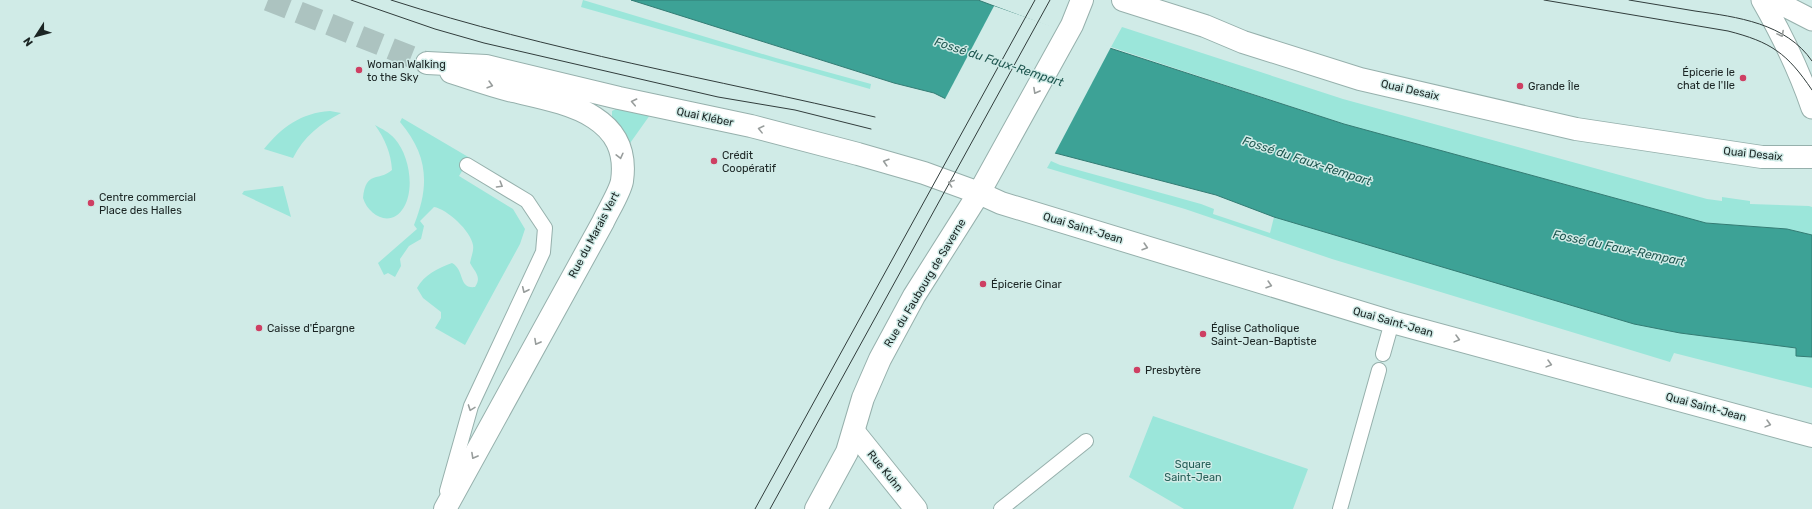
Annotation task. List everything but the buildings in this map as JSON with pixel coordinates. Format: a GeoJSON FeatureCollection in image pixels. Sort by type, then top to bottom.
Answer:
{"type":"FeatureCollection","features":[{"type":"Feature","properties":{"kind":"street","name":"Rue du Faubourg de Saverne"},"geometry":{"type":"LineString","coordinates":[[816,509],[847,452],[863,398],[880,359],[914,296],[979,193],[1068,32],[1082,0]]}},
{"type":"Feature","properties":{"kind":"street","name":"Quai Desaix"},"geometry":{"type":"LineString","coordinates":[[1123,0],[1206,26],[1243,42],[1360,79],[1576,129],[1705,148],[1724,144],[1773,148],[1807,157]]}},
{"type":"Feature","properties":{"kind":"street"},"geometry":{"type":"LineString","coordinates":[[1762,0],[1782,34],[1799,71],[1812,108]]}},
{"type":"Feature","properties":{"kind":"street"},"geometry":{"type":"LineString","coordinates":[[1773,0],[1812,20]]}},
{"type":"Feature","properties":{"kind":"street","name":"Quai Kléber"},"geometry":{"type":"LineString","coordinates":[[427,63],[486,66],[618,98],[751,126],[924,173],[979,193]]}},
{"type":"Feature","properties":{"kind":"street","name":"Rue du Marais Vert"},"geometry":{"type":"LineString","coordinates":[[427,63],[488,85],[565,104],[583,110],[599,119],[615,137],[622,160],[622,182],[603,222],[444,509]]}},
{"type":"Feature","properties":{"kind":"street","name":"Quai Saint-Jean"},"geometry":{"type":"LineString","coordinates":[[979,193],[1001,203],[1392,322],[1812,436]]}},
{"type":"Feature","properties":{"kind":"street","name":"Rue Kuhn"},"geometry":{"type":"LineString","coordinates":[[854,432],[916,509]]}},
{"type":"Feature","properties":{"kind":"lane"},"geometry":{"type":"LineString","coordinates":[[444,509],[470,406],[543,252],[545,228],[527,201],[467,165]]}},
{"type":"Feature","properties":{"kind":"lane"},"geometry":{"type":"LineString","coordinates":[[1384,354],[1392,322]]}},
{"type":"Feature","properties":{"kind":"lane"},"geometry":{"type":"LineString","coordinates":[[1340,509],[1379,370]]}},
{"type":"Feature","properties":{"kind":"lane"},"geometry":{"type":"LineString","coordinates":[[1001,509],[1086,441]]}},
{"type":"Feature","properties":{"kind":"green space"},"geometry":{"type":"Polygon","coordinates":[[[583,0],[776,58],[871,84],[870,89],[581,7],[583,0]]]}},
{"type":"Feature","properties":{"kind":"green space"},"geometry":{"type":"Polygon","coordinates":[[[1122,27],[1343,99],[1707,199],[1722,201],[1722,197],[1750,201],[1750,204],[1809,206],[1812,207],[1812,235],[1787,229],[1706,223],[1344,124],[1111,47],[1122,27]]]}},
{"type":"Feature","properties":{"kind":"green space"},"geometry":{"type":"Polygon","coordinates":[[[618,108],[650,115],[628,146],[612,119],[612,111],[618,108]]]}},
{"type":"Feature","properties":{"kind":"green space"},"geometry":{"type":"Polygon","coordinates":[[[330,111],[341,113],[313,131],[302,143],[293,158],[264,149],[278,134],[293,122],[320,112],[330,111]]]}},
{"type":"Feature","properties":{"kind":"green space"},"geometry":{"type":"Polygon","coordinates":[[[402,118],[470,158],[459,176],[513,209],[525,229],[520,244],[465,345],[435,328],[441,318],[441,312],[423,298],[417,288],[423,279],[432,272],[452,263],[459,270],[466,285],[475,287],[477,283],[478,277],[470,263],[473,252],[471,239],[468,233],[452,216],[434,207],[420,221],[424,226],[421,239],[409,246],[400,259],[401,266],[395,277],[388,273],[384,275],[378,263],[417,229],[414,225],[422,197],[424,171],[416,146],[400,122],[402,118]]]}},
{"type":"Feature","properties":{"kind":"green space"},"geometry":{"type":"Polygon","coordinates":[[[375,125],[395,139],[404,154],[409,172],[409,191],[404,207],[393,217],[387,218],[381,218],[375,215],[366,205],[363,198],[365,189],[370,180],[387,174],[392,170],[387,146],[375,125]]]}},
{"type":"Feature","properties":{"kind":"green space"},"geometry":{"type":"Polygon","coordinates":[[[1051,161],[1060,165],[1201,204],[1214,209],[1213,214],[1270,233],[1274,217],[1680,333],[1796,348],[1796,356],[1812,357],[1812,388],[1674,353],[1670,362],[1332,259],[1185,209],[1047,168],[1051,161]]]}},
{"type":"Feature","properties":{"kind":"green space"},"geometry":{"type":"Polygon","coordinates":[[[283,186],[291,217],[242,194],[244,191],[283,186]]]}},
{"type":"Feature","properties":{"kind":"green space","name":"Square Saint-Jean"},"geometry":{"type":"Polygon","coordinates":[[[1153,416],[1308,469],[1293,509],[1184,509],[1129,477],[1153,416]]]}},
{"type":"Feature","properties":{"kind":"water","name":"Fossé du Faux-Rempart"},"geometry":{"type":"Polygon","coordinates":[[[631,0],[978,0],[1085,40],[1344,124],[1706,223],[1787,229],[1812,235],[1812,357],[1796,356],[1796,348],[1680,333],[1634,324],[1274,217],[1216,195],[1055,153],[934,93],[894,83],[631,0]]]}},
{"type":"Feature","properties":{"kind":"pier"},"geometry":{"type":"Polygon","coordinates":[[[994,6],[1111,47],[1054,155],[944,101],[994,6]]]}},
{"type":"Feature","properties":{"kind":"tunnel"},"geometry":{"type":"LineString","coordinates":[[268,0],[427,63]]}},
{"type":"Feature","properties":{"kind":"tram line"},"geometry":{"type":"LineString","coordinates":[[351,0],[435,29],[484,43],[718,97],[795,110],[871,129]]}},
{"type":"Feature","properties":{"kind":"tram line"},"geometry":{"type":"LineString","coordinates":[[391,0],[451,18],[571,49],[875,117]]}},
{"type":"Feature","properties":{"kind":"tram line"},"geometry":{"type":"LineString","coordinates":[[755,509],[1035,0]]}},
{"type":"Feature","properties":{"kind":"tram line"},"geometry":{"type":"LineString","coordinates":[[770,509],[1050,0]]}},
{"type":"Feature","properties":{"kind":"tram line"},"geometry":{"type":"LineString","coordinates":[[1544,0],[1728,31],[1743,35],[1767,45],[1786,58],[1803,77],[1812,90]]}},
{"type":"Feature","properties":{"kind":"tram line"},"geometry":{"type":"LineString","coordinates":[[1629,0],[1744,19],[1760,24],[1789,38],[1801,48],[1812,61]]}},
{"type":"Feature","properties":{"kind":"place","name":"Woman Walking to the Sky"},"geometry":{"type":"Point","coordinates":[359,70]}},
{"type":"Feature","properties":{"kind":"place","name":"Épicerie le chat de l'Ile"},"geometry":{"type":"Point","coordinates":[1743,78]}},
{"type":"Feature","properties":{"kind":"place","name":"Grande Île"},"geometry":{"type":"Point","coordinates":[1520,86]}},
{"type":"Feature","properties":{"kind":"place","name":"Crédit Coopératif"},"geometry":{"type":"Point","coordinates":[714,161]}},
{"type":"Feature","properties":{"kind":"place","name":"Centre commercial Place des Halles"},"geometry":{"type":"Point","coordinates":[91,203]}},
{"type":"Feature","properties":{"kind":"place","name":"Épicerie Cinar"},"geometry":{"type":"Point","coordinates":[983,284]}},
{"type":"Feature","properties":{"kind":"place","name":"Caisse d'Épargne"},"geometry":{"type":"Point","coordinates":[259,328]}},
{"type":"Feature","properties":{"kind":"place","name":"Église Catholique Saint-Jean-Baptiste"},"geometry":{"type":"Point","coordinates":[1203,334]}},
{"type":"Feature","properties":{"kind":"place","name":"Presbytère"},"geometry":{"type":"Point","coordinates":[1137,370]}}]}
